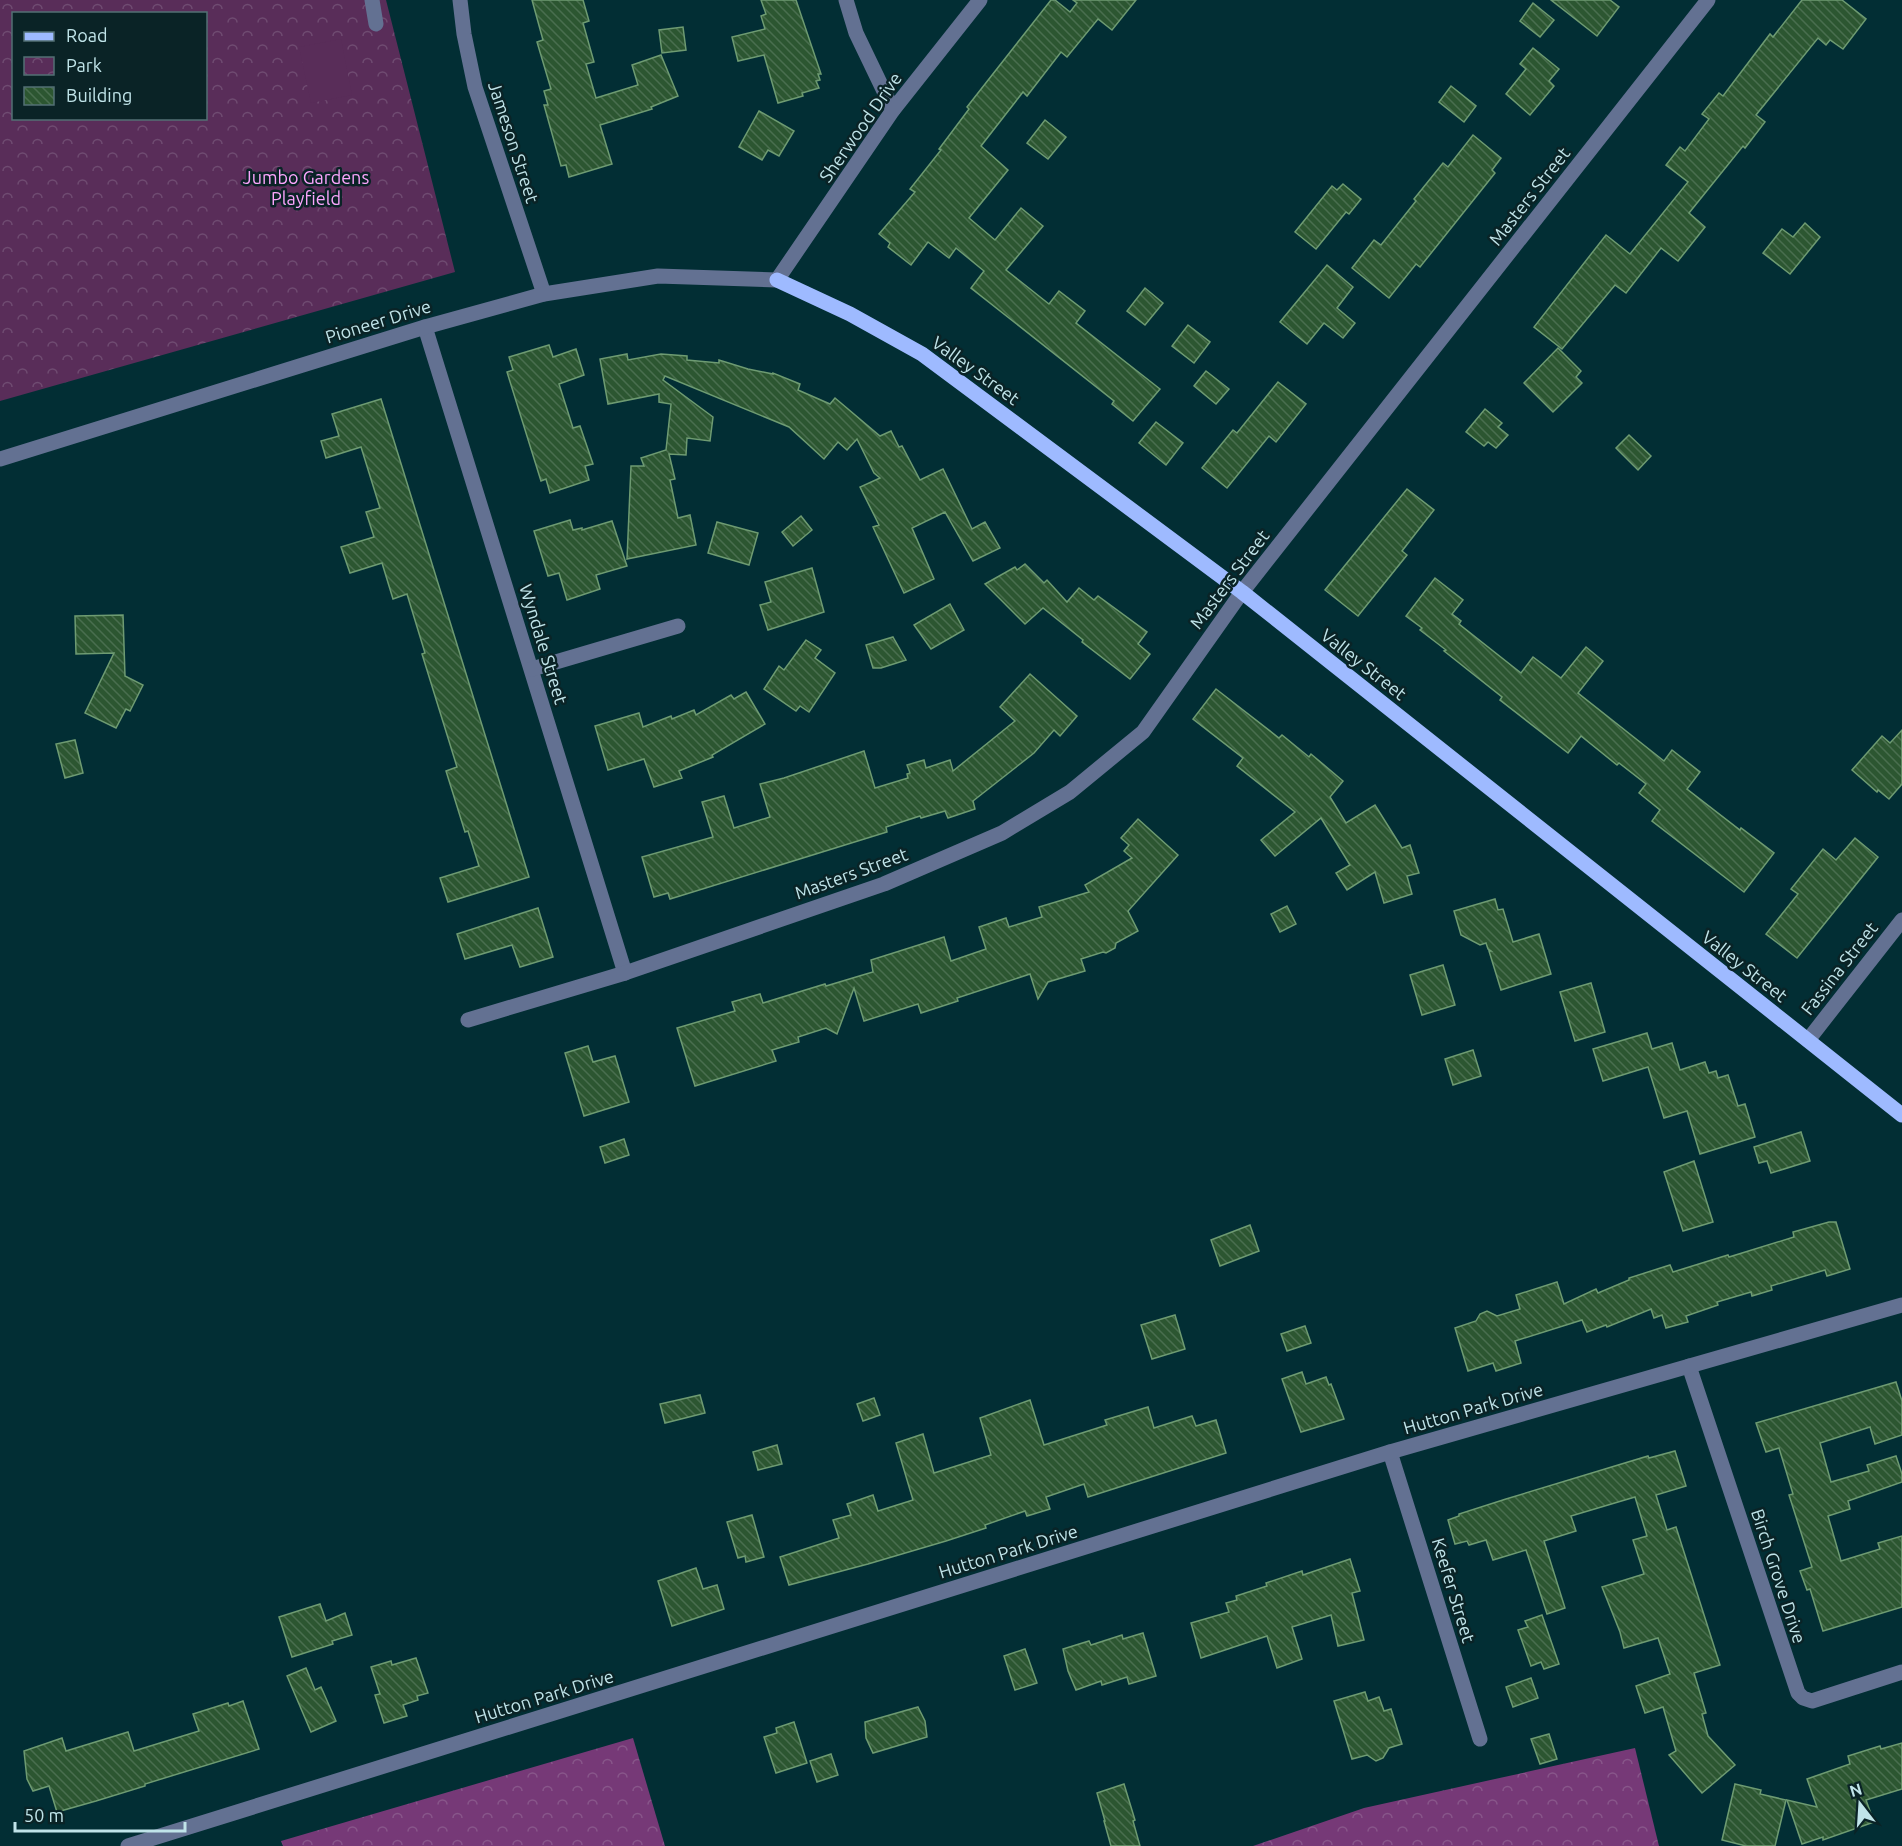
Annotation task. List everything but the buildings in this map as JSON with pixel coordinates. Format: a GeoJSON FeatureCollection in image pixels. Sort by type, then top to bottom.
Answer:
{"type":"FeatureCollection","features":[{"type":"Feature","properties":{"kind":"main road","name":"Valley Street"},"geometry":{"type":"LineString","coordinates":[[777,280],[850,314],[922,354],[1242,592],[1902,1115]]}},
{"type":"Feature","properties":{"kind":"street"},"geometry":{"type":"LineString","coordinates":[[372,0],[376,24]]}},
{"type":"Feature","properties":{"kind":"street","name":"Jameson Street"},"geometry":{"type":"LineString","coordinates":[[460,0],[464,34],[475,87],[544,294]]}},
{"type":"Feature","properties":{"kind":"street"},"geometry":{"type":"LineString","coordinates":[[846,0],[856,33],[893,110]]}},
{"type":"Feature","properties":{"kind":"street","name":"Sherwood Drive"},"geometry":{"type":"LineString","coordinates":[[777,280],[893,110],[980,0]]}},
{"type":"Feature","properties":{"kind":"street","name":"Masters Street"},"geometry":{"type":"LineString","coordinates":[[468,1020],[625,973],[884,884],[1002,833],[1070,792],[1143,732],[1242,592],[1708,0]]}},
{"type":"Feature","properties":{"kind":"street","name":"Pioneer Drive"},"geometry":{"type":"LineString","coordinates":[[0,459],[425,327],[544,294],[658,276],[777,280]]}},
{"type":"Feature","properties":{"kind":"street","name":"Wyndale Street"},"geometry":{"type":"LineString","coordinates":[[425,327],[625,973]]}},
{"type":"Feature","properties":{"kind":"street"},"geometry":{"type":"LineString","coordinates":[[532,669],[678,626]]}},
{"type":"Feature","properties":{"kind":"street","name":"Fassina Street"},"geometry":{"type":"LineString","coordinates":[[1808,1040],[1902,920]]}},
{"type":"Feature","properties":{"kind":"street","name":"Hutton Park Drive"},"geometry":{"type":"LineString","coordinates":[[128,1846],[1390,1452],[1902,1305]]}},
{"type":"Feature","properties":{"kind":"street","name":"Birch Grove Drive"},"geometry":{"type":"LineString","coordinates":[[1689,1366],[1798,1693],[1803,1698],[1812,1701],[1902,1672]]}},
{"type":"Feature","properties":{"kind":"street","name":"Keefer Street"},"geometry":{"type":"LineString","coordinates":[[1390,1452],[1480,1739]]}},
{"type":"Feature","properties":{"kind":"green space","name":"Jumbo Gardens Playfield"},"geometry":{"type":"Polygon","coordinates":[[[0,0],[386,0],[455,272],[0,401],[0,0]]]}},
{"type":"Feature","properties":{"kind":"green space"},"geometry":{"type":"Polygon","coordinates":[[[341,39],[352,95],[311,103],[299,47],[341,39]]]}},
{"type":"Feature","properties":{"kind":"green space"},"geometry":{"type":"Polygon","coordinates":[[[633,1738],[665,1846],[283,1846],[281,1841],[633,1738]]]}},
{"type":"Feature","properties":{"kind":"green space"},"geometry":{"type":"Polygon","coordinates":[[[1635,1748],[1659,1846],[1253,1846],[1364,1808],[1635,1748]]]}}]}
